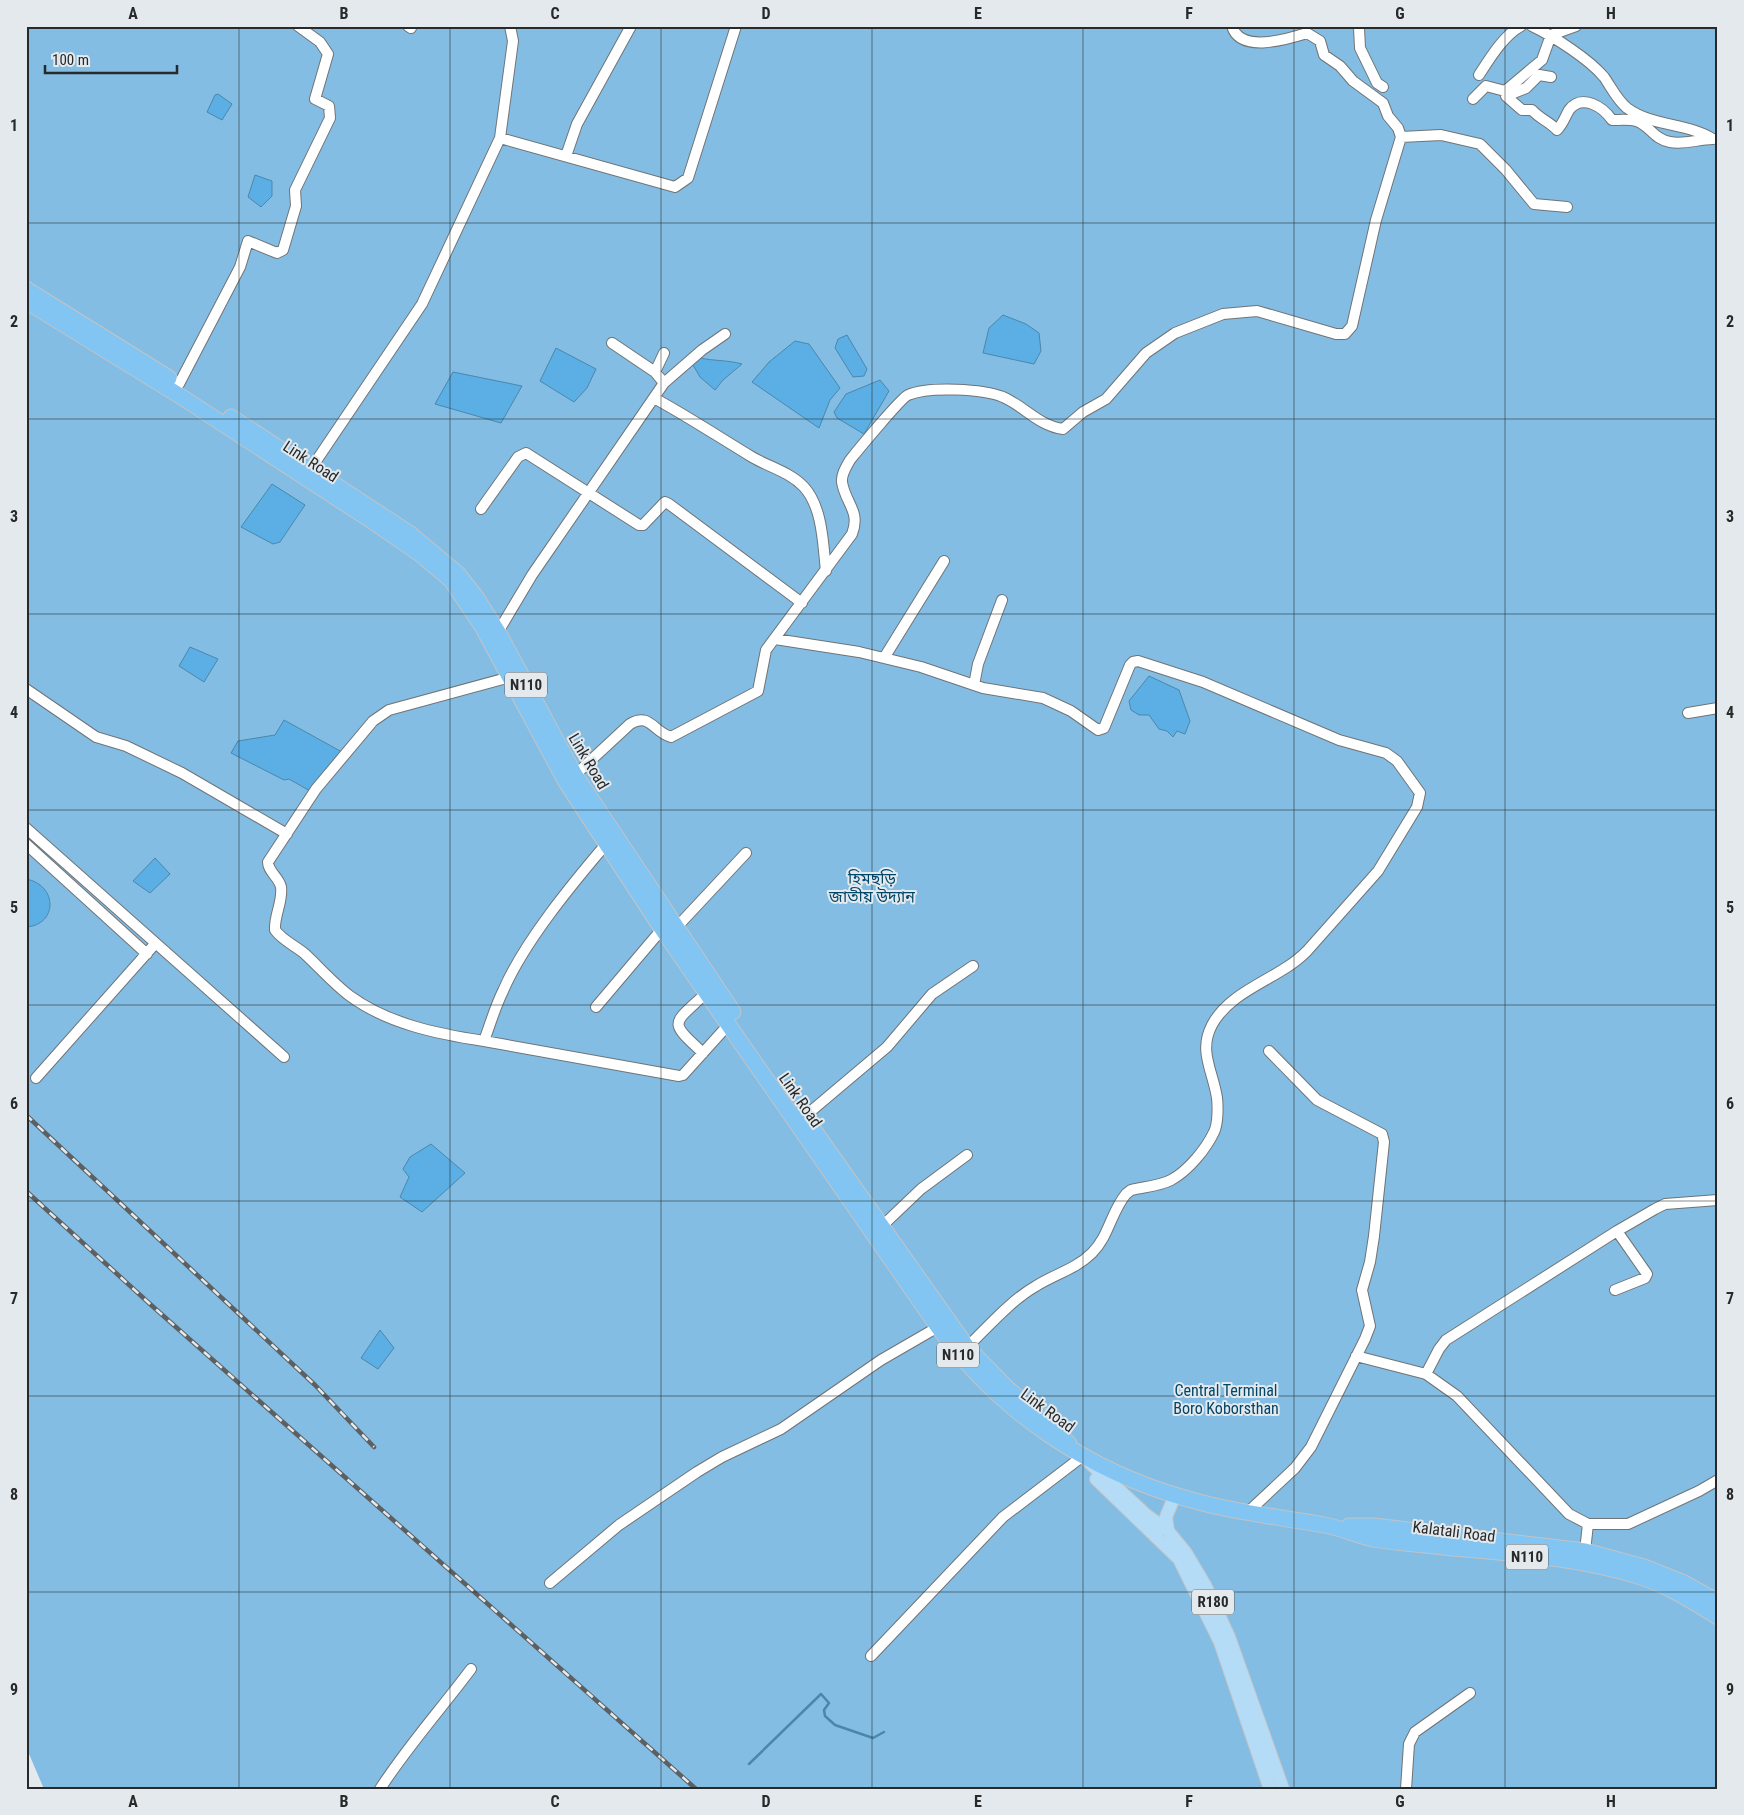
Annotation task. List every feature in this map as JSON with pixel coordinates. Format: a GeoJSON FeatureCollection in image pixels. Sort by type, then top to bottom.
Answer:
{"type":"FeatureCollection","features":[{"type":"Feature","properties":{"kind":"highway","name":"Link Road"},"geometry":{"type":"LineString","coordinates":[[26,289],[179,384],[420,554],[451,580],[515,675],[706,993],[878,1230],[967,1347],[1008,1389],[1053,1425],[1077,1452]]}},
{"type":"Feature","properties":{"kind":"highway","name":"Link Road"},"geometry":{"type":"LineString","coordinates":[[26,301],[432,550],[458,574],[498,632],[515,675],[566,782],[607,843],[804,1117],[878,1230],[938,1327],[958,1354],[1000,1397],[1048,1436],[1077,1452]]}},
{"type":"Feature","properties":{"kind":"highway","name":"Kalatali Road"},"geometry":{"type":"LineString","coordinates":[[1077,1452],[1175,1495],[1248,1512],[1327,1526],[1373,1538],[1582,1563],[1642,1577],[1674,1591],[1718,1616]]}},
{"type":"Feature","properties":{"kind":"highway","name":"Kalatali Road"},"geometry":{"type":"LineString","coordinates":[[1327,1526],[1374,1526],[1585,1551],[1644,1567],[1684,1583],[1718,1602]]}},
{"type":"Feature","properties":{"kind":"main road","name":"R180"},"geometry":{"type":"LineString","coordinates":[[1077,1452],[1145,1514],[1168,1531],[1186,1553],[1206,1585],[1229,1637],[1283,1789]]}},
{"type":"Feature","properties":{"kind":"main road","name":"R180"},"geometry":{"type":"LineString","coordinates":[[1077,1452],[1087,1470],[1179,1560],[1220,1642],[1270,1789]]}},
{"type":"Feature","properties":{"kind":"main road"},"geometry":{"type":"LineString","coordinates":[[1168,1531],[1166,1517],[1175,1495]]}},
{"type":"Feature","properties":{"kind":"street"},"geometry":{"type":"LineString","coordinates":[[179,384],[240,267],[248,241],[277,253],[283,250],[296,206],[295,190],[330,118],[328,106],[315,99],[328,54],[320,42],[298,26]]}},
{"type":"Feature","properties":{"kind":"street"},"geometry":{"type":"LineString","coordinates":[[308,474],[422,304],[500,138],[513,41],[510,26]]}},
{"type":"Feature","properties":{"kind":"street"},"geometry":{"type":"LineString","coordinates":[[566,156],[577,124],[631,26]]}},
{"type":"Feature","properties":{"kind":"street"},"geometry":{"type":"LineString","coordinates":[[500,138],[675,188],[688,178],[736,26]]}},
{"type":"Feature","properties":{"kind":"street"},"geometry":{"type":"LineString","coordinates":[[575,775],[630,724],[638,719],[645,720],[665,735],[671,737],[752,696],[758,691],[761,685],[763,656],[852,534],[855,526],[855,516],[842,482],[843,473],[850,460],[907,395],[924,392],[981,390],[1004,397],[1054,428],[1063,429],[1083,412],[1106,399],[1146,353],[1175,333],[1223,314],[1257,311],[1336,334],[1345,334],[1352,326],[1376,220],[1401,137],[1398,128],[1388,116],[1383,103],[1353,81],[1340,66],[1324,55],[1320,41],[1307,33],[1280,41],[1249,42],[1234,32],[1232,26]]}},
{"type":"Feature","properties":{"kind":"street"},"geometry":{"type":"LineString","coordinates":[[1479,75],[1491,57],[1516,29],[1521,26]]}},
{"type":"Feature","properties":{"kind":"street"},"geometry":{"type":"LineString","coordinates":[[1532,26],[1551,35],[1603,76],[1627,107],[1664,124],[1686,130],[1699,130],[1715,141]]}},
{"type":"Feature","properties":{"kind":"street"},"geometry":{"type":"LineString","coordinates":[[1551,35],[1576,26]]}},
{"type":"Feature","properties":{"kind":"street"},"geometry":{"type":"LineString","coordinates":[[1359,28],[1360,48],[1376,84],[1383,86]]}},
{"type":"Feature","properties":{"kind":"street"},"geometry":{"type":"LineString","coordinates":[[1473,99],[1486,86],[1505,91],[1532,71],[1542,60],[1551,35]]}},
{"type":"Feature","properties":{"kind":"street"},"geometry":{"type":"LineString","coordinates":[[1551,77],[1539,75],[1526,88],[1506,96],[1522,110],[1532,110],[1539,118],[1553,125],[1557,130],[1571,108],[1582,101],[1590,102],[1606,111],[1612,120],[1636,121],[1646,126],[1652,135],[1668,142],[1715,141]]}},
{"type":"Feature","properties":{"kind":"street"},"geometry":{"type":"LineString","coordinates":[[1401,137],[1441,135],[1480,144],[1506,170],[1534,204],[1567,207]]}},
{"type":"Feature","properties":{"kind":"street"},"geometry":{"type":"LineString","coordinates":[[498,632],[532,575],[664,384],[702,350],[725,334]]}},
{"type":"Feature","properties":{"kind":"street"},"geometry":{"type":"LineString","coordinates":[[612,343],[655,372],[664,384]]}},
{"type":"Feature","properties":{"kind":"street"},"geometry":{"type":"LineString","coordinates":[[655,372],[664,353]]}},
{"type":"Feature","properties":{"kind":"street"},"geometry":{"type":"LineString","coordinates":[[654,398],[692,418],[752,457],[784,472],[805,488],[816,508],[822,533],[826,571]]}},
{"type":"Feature","properties":{"kind":"street"},"geometry":{"type":"LineString","coordinates":[[481,509],[518,457],[526,453],[589,495],[639,525],[643,525],[664,502],[669,504],[802,603]]}},
{"type":"Feature","properties":{"kind":"street"},"geometry":{"type":"LineString","coordinates":[[884,658],[944,561]]}},
{"type":"Feature","properties":{"kind":"street"},"geometry":{"type":"LineString","coordinates":[[974,685],[978,664],[1002,600]]}},
{"type":"Feature","properties":{"kind":"street"},"geometry":{"type":"LineString","coordinates":[[775,639],[832,647],[884,658],[974,685],[1043,698],[1071,711],[1102,730],[1130,666],[1133,662],[1138,661],[1203,682],[1339,740],[1386,754],[1397,761],[1420,793],[1417,807],[1378,871],[1307,951],[1297,962],[1229,1003],[1218,1016],[1205,1044],[1217,1100],[1215,1130],[1207,1144],[1182,1173],[1176,1177],[1126,1194],[1105,1238],[1094,1252],[1081,1264],[1035,1286],[1014,1302],[967,1347]]}},
{"type":"Feature","properties":{"kind":"street"},"geometry":{"type":"LineString","coordinates":[[515,675],[389,710],[373,720],[316,789],[268,862],[268,867],[280,884],[282,895],[274,921],[275,930],[351,996],[378,1013],[420,1028],[484,1042],[654,1070],[673,1076],[683,1074],[729,1024]]}},
{"type":"Feature","properties":{"kind":"street"},"geometry":{"type":"LineString","coordinates":[[26,690],[96,736],[126,746],[182,773],[288,834]]}},
{"type":"Feature","properties":{"kind":"street"},"geometry":{"type":"LineString","coordinates":[[1688,713],[1718,708]]}},
{"type":"Feature","properties":{"kind":"street"},"geometry":{"type":"LineString","coordinates":[[26,828],[284,1057]]}},
{"type":"Feature","properties":{"kind":"street"},"geometry":{"type":"LineString","coordinates":[[484,1042],[503,990],[514,970],[565,894],[607,843]]}},
{"type":"Feature","properties":{"kind":"street"},"geometry":{"type":"LineString","coordinates":[[26,844],[146,954]]}},
{"type":"Feature","properties":{"kind":"street"},"geometry":{"type":"LineString","coordinates":[[596,1008],[669,929],[746,853]]}},
{"type":"Feature","properties":{"kind":"street"},"geometry":{"type":"LineString","coordinates":[[36,1078],[155,944]]}},
{"type":"Feature","properties":{"kind":"street"},"geometry":{"type":"LineString","coordinates":[[804,1117],[887,1047],[932,994],[973,966]]}},
{"type":"Feature","properties":{"kind":"street"},"geometry":{"type":"LineString","coordinates":[[703,1053],[678,1031],[677,1025],[681,1017],[706,993]]}},
{"type":"Feature","properties":{"kind":"street"},"geometry":{"type":"LineString","coordinates":[[1248,1512],[1296,1468],[1311,1447],[1370,1326],[1362,1290],[1370,1262],[1384,1148],[1382,1134],[1317,1100],[1268,1051]]}},
{"type":"Feature","properties":{"kind":"street"},"geometry":{"type":"LineString","coordinates":[[878,1230],[920,1189],[967,1156]]}},
{"type":"Feature","properties":{"kind":"street"},"geometry":{"type":"LineString","coordinates":[[1426,1374],[1446,1340],[1617,1231],[1665,1204],[1718,1200]]}},
{"type":"Feature","properties":{"kind":"street"},"geometry":{"type":"LineString","coordinates":[[1615,1290],[1645,1278],[1646,1274],[1617,1231]]}},
{"type":"Feature","properties":{"kind":"street"},"geometry":{"type":"LineString","coordinates":[[550,1583],[619,1525],[682,1482],[722,1457],[781,1429],[881,1360],[938,1327]]}},
{"type":"Feature","properties":{"kind":"street"},"geometry":{"type":"LineString","coordinates":[[1356,1356],[1426,1374],[1458,1396],[1569,1514],[1588,1524],[1628,1524],[1677,1503],[1718,1480]]}},
{"type":"Feature","properties":{"kind":"street"},"geometry":{"type":"LineString","coordinates":[[871,1656],[1003,1517],[1077,1452]]}},
{"type":"Feature","properties":{"kind":"street"},"geometry":{"type":"LineString","coordinates":[[1585,1551],[1588,1524]]}},
{"type":"Feature","properties":{"kind":"street"},"geometry":{"type":"LineString","coordinates":[[380,1789],[396,1763],[421,1735],[471,1669]]}},
{"type":"Feature","properties":{"kind":"street"},"geometry":{"type":"LineString","coordinates":[[1406,1789],[1409,1744],[1415,1732],[1470,1694]]}},
{"type":"Feature","properties":{"kind":"green space","name":"হিমছড়ি জাতীয় উদ্যান"},"geometry":{"type":"Polygon","coordinates":[[[26,26],[1718,26],[1718,1789],[44,1789],[26,1747],[26,26]]]}},
{"type":"Feature","properties":{"kind":"shaded area"},"geometry":{"type":"Polygon","coordinates":[[[218,94],[232,104],[222,120],[207,112],[215,95],[218,94]]]}},
{"type":"Feature","properties":{"kind":"shaded area"},"geometry":{"type":"Polygon","coordinates":[[[255,175],[272,181],[272,196],[261,207],[248,197],[255,175]]]}},
{"type":"Feature","properties":{"kind":"shaded area"},"geometry":{"type":"Polygon","coordinates":[[[1003,315],[1026,324],[1039,333],[1041,351],[1034,364],[983,353],[989,328],[1003,315]]]}},
{"type":"Feature","properties":{"kind":"shaded area"},"geometry":{"type":"Polygon","coordinates":[[[847,335],[867,369],[864,376],[853,377],[835,348],[838,339],[847,335]]]}},
{"type":"Feature","properties":{"kind":"shaded area"},"geometry":{"type":"Polygon","coordinates":[[[795,341],[809,344],[840,388],[830,400],[819,428],[752,382],[769,362],[795,341]]]}},
{"type":"Feature","properties":{"kind":"shaded area"},"geometry":{"type":"Polygon","coordinates":[[[556,348],[596,369],[587,388],[574,402],[540,381],[556,348]]]}},
{"type":"Feature","properties":{"kind":"shaded area"},"geometry":{"type":"Polygon","coordinates":[[[700,358],[742,364],[723,380],[715,390],[700,377],[693,365],[700,358]]]}},
{"type":"Feature","properties":{"kind":"shaded area"},"geometry":{"type":"Polygon","coordinates":[[[453,372],[522,386],[501,423],[435,404],[453,372]]]}},
{"type":"Feature","properties":{"kind":"shaded area"},"geometry":{"type":"Polygon","coordinates":[[[880,380],[889,391],[864,434],[837,418],[834,412],[846,394],[880,380]]]}},
{"type":"Feature","properties":{"kind":"shaded area"},"geometry":{"type":"Polygon","coordinates":[[[272,484],[305,505],[280,542],[273,544],[241,527],[272,484]]]}},
{"type":"Feature","properties":{"kind":"shaded area"},"geometry":{"type":"Polygon","coordinates":[[[190,647],[218,659],[204,682],[179,666],[190,647]]]}},
{"type":"Feature","properties":{"kind":"shaded area"},"geometry":{"type":"Polygon","coordinates":[[[1149,676],[1179,690],[1190,721],[1185,734],[1177,731],[1173,737],[1167,731],[1159,729],[1149,715],[1139,715],[1131,710],[1129,701],[1149,676]]]}},
{"type":"Feature","properties":{"kind":"shaded area"},"geometry":{"type":"Polygon","coordinates":[[[284,720],[342,752],[310,791],[289,779],[284,780],[231,753],[238,741],[275,735],[284,720]]]}},
{"type":"Feature","properties":{"kind":"shaded area"},"geometry":{"type":"Polygon","coordinates":[[[155,858],[170,874],[150,893],[133,881],[155,858]]]}},
{"type":"Feature","properties":{"kind":"shaded area"},"geometry":{"type":"Polygon","coordinates":[[[26,879],[44,889],[50,904],[44,920],[36,925],[26,927],[26,879]]]}},
{"type":"Feature","properties":{"kind":"shaded area"},"geometry":{"type":"Polygon","coordinates":[[[431,1144],[465,1173],[422,1212],[400,1197],[409,1177],[403,1169],[410,1157],[431,1144]]]}},
{"type":"Feature","properties":{"kind":"shaded area"},"geometry":{"type":"Polygon","coordinates":[[[380,1330],[394,1348],[378,1369],[361,1358],[380,1330]]]}},
{"type":"Feature","properties":{"kind":"waterway"},"geometry":{"type":"LineString","coordinates":[[749,1764],[821,1694],[829,1703],[824,1710],[825,1716],[835,1725],[873,1738],[884,1732]]}},
{"type":"Feature","properties":{"kind":"railway"},"geometry":{"type":"LineString","coordinates":[[26,1115],[315,1385],[374,1447]]}},
{"type":"Feature","properties":{"kind":"railway"},"geometry":{"type":"LineString","coordinates":[[26,1191],[150,1304],[696,1789]]}},
{"type":"Feature","properties":{"kind":"park label","name":"Central Terminal Boro Koborsthan"},"geometry":{"type":"Point","coordinates":[1226,1399]}}]}
